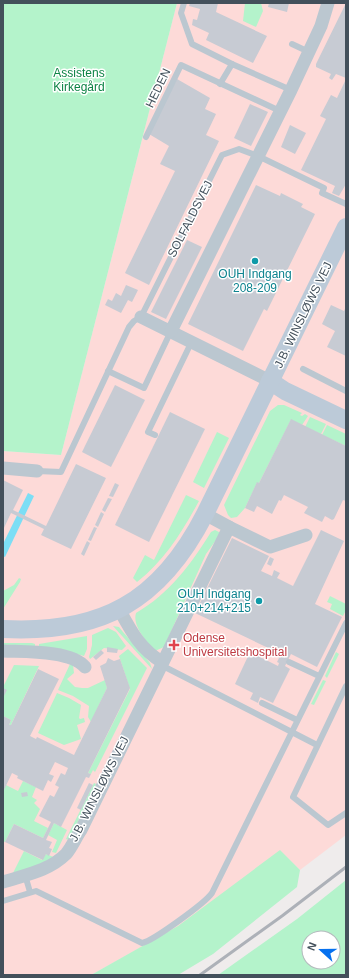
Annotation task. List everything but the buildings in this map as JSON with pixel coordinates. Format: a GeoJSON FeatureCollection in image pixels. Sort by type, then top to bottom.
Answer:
{"type":"FeatureCollection","features":[{"type":"Feature","properties":{"kind":"street"},"geometry":{"type":"LineString","coordinates":[[171,331],[291,90],[321,26],[328,3]]}},
{"type":"Feature","properties":{"kind":"street","name":"J.B. WINSLØWS VEJ"},"geometry":{"type":"LineString","coordinates":[[3,629],[44,630],[71,627],[88,623],[119,609],[141,596],[179,559],[205,514],[346,227]]}},
{"type":"Feature","properties":{"kind":"street","name":"J.B. WINSLØWS VEJ"},"geometry":{"type":"LineString","coordinates":[[141,317],[270,381]]}},
{"type":"Feature","properties":{"kind":"street"},"geometry":{"type":"LineString","coordinates":[[270,381],[285,391],[346,420]]}},
{"type":"Feature","properties":{"kind":"street"},"geometry":{"type":"LineString","coordinates":[[3,468],[37,471]]}},
{"type":"Feature","properties":{"kind":"street"},"geometry":{"type":"LineString","coordinates":[[205,514],[270,547],[306,534]]}},
{"type":"Feature","properties":{"kind":"street","name":"J.B. WINSLØWS VEJ"},"geometry":{"type":"LineString","coordinates":[[3,882],[45,869],[67,853],[80,830],[162,664],[228,527]]}},
{"type":"Feature","properties":{"kind":"street"},"geometry":{"type":"LineString","coordinates":[[119,609],[139,644],[145,651],[162,664]]}},
{"type":"Feature","properties":{"kind":"street"},"geometry":{"type":"LineString","coordinates":[[3,651],[37,652],[64,656],[79,660],[85,667]]}},
{"type":"Feature","properties":{"kind":"lane"},"geometry":{"type":"LineString","coordinates":[[184,3],[182,13],[192,44],[232,64],[291,90]]}},
{"type":"Feature","properties":{"kind":"lane"},"geometry":{"type":"LineString","coordinates":[[292,44],[309,52]]}},
{"type":"Feature","properties":{"kind":"lane"},"geometry":{"type":"LineString","coordinates":[[232,64],[220,84],[280,111]]}},
{"type":"Feature","properties":{"kind":"lane","name":"HEDEN"},"geometry":{"type":"LineString","coordinates":[[146,137],[181,65],[220,84]]}},
{"type":"Feature","properties":{"kind":"lane","name":"SOLFALDSVEJ"},"geometry":{"type":"LineString","coordinates":[[141,317],[222,155],[239,149],[258,156],[324,188],[322,193],[346,204]]}},
{"type":"Feature","properties":{"kind":"lane"},"geometry":{"type":"LineString","coordinates":[[37,471],[61,472],[129,327],[134,321],[141,317]]}},
{"type":"Feature","properties":{"kind":"lane"},"geometry":{"type":"LineString","coordinates":[[108,371],[144,388],[171,331]]}},
{"type":"Feature","properties":{"kind":"lane"},"geometry":{"type":"LineString","coordinates":[[155,435],[148,432],[192,341]]}},
{"type":"Feature","properties":{"kind":"lane"},"geometry":{"type":"LineString","coordinates":[[303,369],[346,391]]}},
{"type":"Feature","properties":{"kind":"lane"},"geometry":{"type":"LineString","coordinates":[[3,901],[30,892],[40,892],[142,943],[188,914],[210,896],[225,870],[297,720],[346,623]]}},
{"type":"Feature","properties":{"kind":"lane"},"geometry":{"type":"LineString","coordinates":[[289,662],[320,676]]}},
{"type":"Feature","properties":{"kind":"lane"},"geometry":{"type":"LineString","coordinates":[[162,664],[317,744]]}},
{"type":"Feature","properties":{"kind":"lane"},"geometry":{"type":"LineString","coordinates":[[346,686],[293,797],[328,825],[346,813]]}},
{"type":"Feature","properties":{"kind":"lane"},"geometry":{"type":"LineString","coordinates":[[262,703],[297,720]]}},
{"type":"Feature","properties":{"kind":"lane"},"geometry":{"type":"LineString","coordinates":[[25,875],[30,892]]}},
{"type":"Feature","properties":{"kind":"shaded area","name":"Odense Universitetshospital"},"geometry":{"type":"Polygon","coordinates":[[[177,3],[346,3],[346,835],[300,870],[280,851],[178,927],[91,975],[3,975],[3,451],[61,455],[177,3]]]}},
{"type":"Feature","properties":{"kind":"green space","name":"Assistens Kirkegård"},"geometry":{"type":"Polygon","coordinates":[[[3,3],[177,3],[61,455],[3,451],[3,3]]]}},
{"type":"Feature","properties":{"kind":"green space"},"geometry":{"type":"Polygon","coordinates":[[[245,3],[261,3],[263,11],[256,27],[243,21],[245,3]]]}},
{"type":"Feature","properties":{"kind":"green space"},"geometry":{"type":"Polygon","coordinates":[[[278,405],[284,405],[302,413],[300,415],[302,416],[305,414],[308,416],[302,425],[291,420],[245,508],[237,517],[231,518],[228,515],[224,505],[270,411],[278,405]]]}},
{"type":"Feature","properties":{"kind":"green space"},"geometry":{"type":"Polygon","coordinates":[[[310,417],[326,424],[321,434],[305,427],[310,417]]]}},
{"type":"Feature","properties":{"kind":"green space"},"geometry":{"type":"Polygon","coordinates":[[[327,425],[346,434],[346,446],[322,435],[327,425]]]}},
{"type":"Feature","properties":{"kind":"green space"},"geometry":{"type":"Polygon","coordinates":[[[217,432],[229,438],[204,488],[193,482],[217,432]]]}},
{"type":"Feature","properties":{"kind":"green space"},"geometry":{"type":"Polygon","coordinates":[[[186,495],[199,501],[193,512],[164,555],[137,582],[133,578],[145,555],[154,560],[186,495]]]}},
{"type":"Feature","properties":{"kind":"green space"},"geometry":{"type":"Polygon","coordinates":[[[215,530],[221,533],[206,554],[164,647],[155,651],[138,628],[135,618],[136,613],[159,597],[179,577],[211,532],[215,530]]]}},
{"type":"Feature","properties":{"kind":"green space"},"geometry":{"type":"Polygon","coordinates":[[[19,578],[21,579],[20,582],[3,609],[3,591],[14,585],[19,578]]]}},
{"type":"Feature","properties":{"kind":"green space"},"geometry":{"type":"Polygon","coordinates":[[[330,596],[346,604],[346,610],[343,616],[330,609],[332,604],[327,602],[330,596]]]}},
{"type":"Feature","properties":{"kind":"green space"},"geometry":{"type":"Polygon","coordinates":[[[113,626],[119,627],[150,663],[152,669],[113,626]]]}},
{"type":"Feature","properties":{"kind":"green space"},"geometry":{"type":"Polygon","coordinates":[[[108,628],[116,632],[126,646],[122,650],[104,648],[90,659],[92,635],[108,628]]]}},
{"type":"Feature","properties":{"kind":"green space"},"geometry":{"type":"Polygon","coordinates":[[[87,636],[87,649],[84,656],[61,650],[39,649],[39,644],[87,636]]]}},
{"type":"Feature","properties":{"kind":"green space"},"geometry":{"type":"Polygon","coordinates":[[[3,643],[32,643],[35,644],[35,648],[3,646],[3,643]]]}},
{"type":"Feature","properties":{"kind":"green space"},"geometry":{"type":"Polygon","coordinates":[[[128,649],[147,668],[95,772],[93,770],[91,774],[88,773],[130,689],[119,656],[128,649]]]}},
{"type":"Feature","properties":{"kind":"green space"},"geometry":{"type":"Polygon","coordinates":[[[336,652],[339,654],[327,678],[325,676],[336,652]]]}},
{"type":"Feature","properties":{"kind":"green space"},"geometry":{"type":"Polygon","coordinates":[[[70,664],[73,665],[74,673],[67,679],[75,687],[88,688],[105,680],[107,688],[91,722],[88,717],[89,706],[73,696],[58,690],[70,664]]]}},
{"type":"Feature","properties":{"kind":"green space"},"geometry":{"type":"Polygon","coordinates":[[[14,665],[39,666],[11,725],[9,725],[11,720],[3,716],[3,687],[14,665]]]}},
{"type":"Feature","properties":{"kind":"green space"},"geometry":{"type":"Polygon","coordinates":[[[323,680],[326,681],[314,705],[311,704],[323,680]]]}},
{"type":"Feature","properties":{"kind":"green space"},"geometry":{"type":"Polygon","coordinates":[[[57,693],[81,705],[79,718],[84,718],[85,722],[77,725],[81,739],[64,745],[38,733],[57,693]]]}},
{"type":"Feature","properties":{"kind":"green space"},"geometry":{"type":"Polygon","coordinates":[[[23,781],[36,787],[32,797],[37,800],[34,803],[40,809],[34,821],[48,828],[43,838],[14,824],[5,842],[3,841],[3,791],[6,785],[18,791],[23,781]]]}},
{"type":"Feature","properties":{"kind":"green space"},"geometry":{"type":"Polygon","coordinates":[[[94,783],[96,784],[69,840],[66,839],[94,783]]]}},
{"type":"Feature","properties":{"kind":"green space"},"geometry":{"type":"Polygon","coordinates":[[[54,823],[67,830],[56,853],[52,852],[57,840],[48,835],[54,823]]]}},
{"type":"Feature","properties":{"kind":"green space"},"geometry":{"type":"Polygon","coordinates":[[[280,850],[300,870],[297,887],[213,954],[178,975],[91,975],[178,926],[280,850]]]}},
{"type":"Feature","properties":{"kind":"green space"},"geometry":{"type":"Polygon","coordinates":[[[24,851],[42,860],[46,854],[56,858],[43,864],[13,873],[24,851]]]}},
{"type":"Feature","properties":{"kind":"green space"},"geometry":{"type":"Polygon","coordinates":[[[346,880],[346,975],[218,975],[297,919],[346,880]]]}},
{"type":"Feature","properties":{"kind":"water"},"geometry":{"type":"Polygon","coordinates":[[[28,493],[34,496],[5,557],[3,556],[3,544],[28,493]]]}},
{"type":"Feature","properties":{"kind":"railway"},"geometry":{"type":"LineString","coordinates":[[200,975],[282,916],[346,867]]}},
{"type":"Feature","properties":{"kind":"place","name":"OUH Indgang 208-209"},"geometry":{"type":"Point","coordinates":[255,261]}},
{"type":"Feature","properties":{"kind":"place","name":"OUH Indgang 210+214+215"},"geometry":{"type":"Point","coordinates":[259,601]}},
{"type":"Feature","properties":{"kind":"place","name":"Odense Universitetshospital"},"geometry":{"type":"Point","coordinates":[174,645]}}]}
